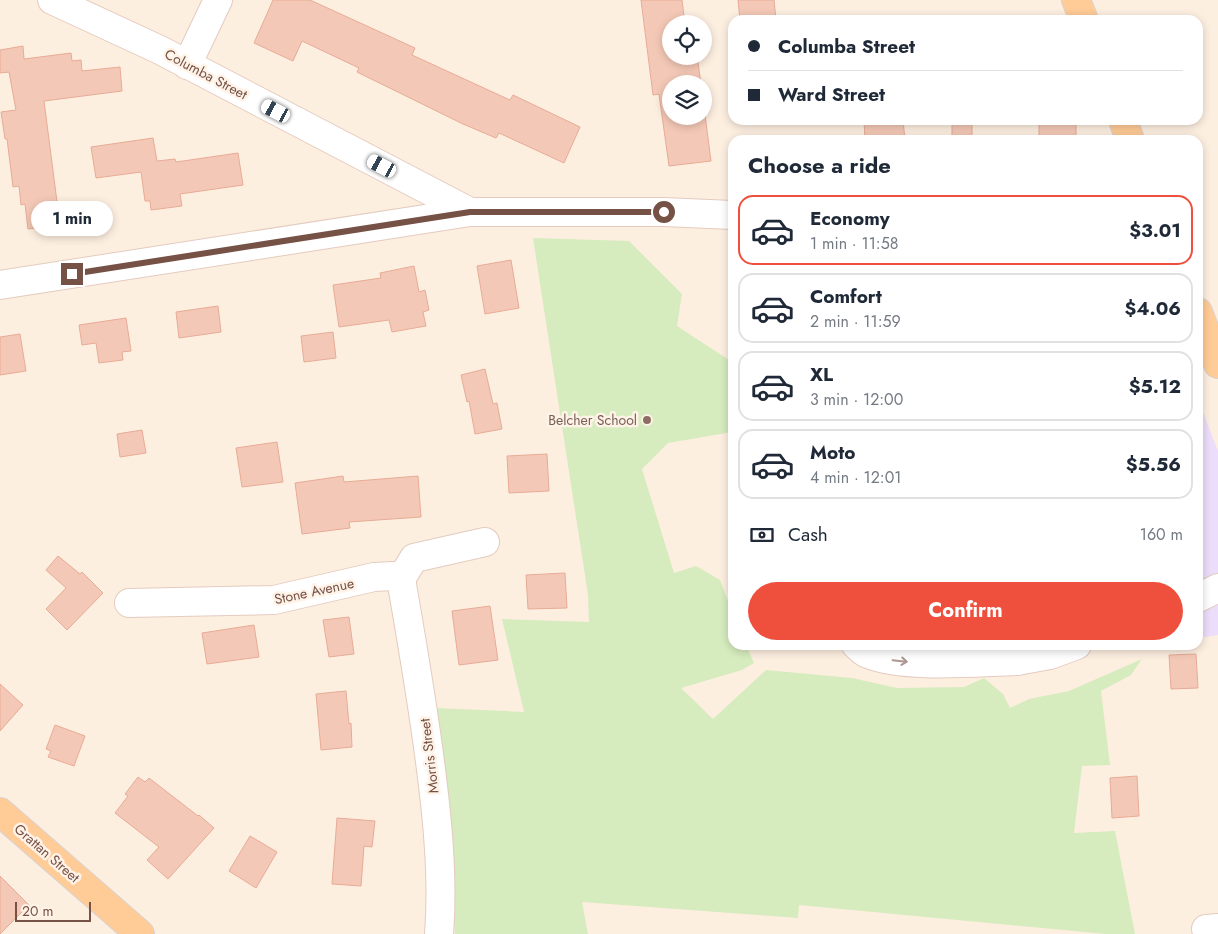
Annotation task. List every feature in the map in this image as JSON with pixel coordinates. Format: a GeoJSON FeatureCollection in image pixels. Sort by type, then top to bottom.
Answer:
{"type":"FeatureCollection","features":[{"type":"Feature","properties":{"kind":"main road"},"geometry":{"type":"LineString","coordinates":[[1076,0],[1082,15]]}},
{"type":"Feature","properties":{"kind":"main road"},"geometry":{"type":"LineString","coordinates":[[1203,325],[1218,364]]}},
{"type":"Feature","properties":{"kind":"main road","name":"Grattan Street"},"geometry":{"type":"LineString","coordinates":[[0,812],[140,934]]}},
{"type":"Feature","properties":{"kind":"street","name":"Columba Street"},"geometry":{"type":"LineString","coordinates":[[52,0],[187,65],[470,212],[664,212],[728,215]]}},
{"type":"Feature","properties":{"kind":"street"},"geometry":{"type":"LineString","coordinates":[[187,65],[218,0]]}},
{"type":"Feature","properties":{"kind":"street"},"geometry":{"type":"LineString","coordinates":[[0,285],[470,212]]}},
{"type":"Feature","properties":{"kind":"street"},"geometry":{"type":"LineString","coordinates":[[401,579],[414,558],[485,542]]}},
{"type":"Feature","properties":{"kind":"street","name":"Stone Avenue"},"geometry":{"type":"LineString","coordinates":[[129,602],[274,600],[374,577],[393,576],[401,579]]}},
{"type":"Feature","properties":{"kind":"street","name":"Morris Street"},"geometry":{"type":"LineString","coordinates":[[401,579],[426,723],[438,825],[441,904],[439,934]]}},
{"type":"Feature","properties":{"kind":"street"},"geometry":{"type":"LineString","coordinates":[[862,650],[866,654],[889,660],[917,663],[1014,653],[1050,655],[1064,650]]}},
{"type":"Feature","properties":{"kind":"shaded area"},"geometry":{"type":"Polygon","coordinates":[[[1203,412],[1218,451],[1218,635],[1203,637],[1203,412]]]}},
{"type":"Feature","properties":{"kind":"green space","name":"Belcher School"},"geometry":{"type":"Polygon","coordinates":[[[533,238],[629,241],[682,294],[677,326],[728,359],[728,433],[668,443],[642,469],[674,573],[696,566],[720,580],[728,601],[728,650],[748,650],[754,663],[742,670],[681,688],[713,719],[766,670],[852,678],[897,688],[964,687],[984,678],[1003,694],[1010,708],[1029,699],[1069,691],[1142,659],[1131,675],[1101,691],[1110,765],[1082,766],[1074,833],[1115,831],[1135,934],[1106,934],[799,905],[798,918],[582,902],[588,934],[455,934],[436,708],[524,712],[502,619],[589,622],[588,595],[533,238]]]}},
{"type":"Feature","properties":{"kind":"building"},"geometry":{"type":"Polygon","coordinates":[[[273,0],[310,0],[415,48],[412,55],[510,100],[513,95],[580,127],[564,163],[499,133],[496,138],[463,124],[357,72],[359,68],[302,41],[293,61],[254,43],[273,0]]]}},
{"type":"Feature","properties":{"kind":"building"},"geometry":{"type":"Polygon","coordinates":[[[641,0],[682,0],[684,15],[662,15],[662,65],[698,65],[700,75],[662,75],[662,116],[659,94],[653,95],[641,0]]]}},
{"type":"Feature","properties":{"kind":"building"},"geometry":{"type":"Polygon","coordinates":[[[738,0],[774,0],[776,15],[740,15],[738,0]]]}},
{"type":"Feature","properties":{"kind":"building"},"geometry":{"type":"Polygon","coordinates":[[[23,46],[24,59],[71,53],[72,61],[81,60],[82,71],[120,67],[122,91],[44,101],[60,225],[28,229],[25,204],[21,205],[19,186],[13,187],[7,139],[5,139],[1,112],[16,110],[9,72],[0,73],[0,50],[23,46]]]}},
{"type":"Feature","properties":{"kind":"building"},"geometry":{"type":"Polygon","coordinates":[[[663,125],[706,125],[711,161],[669,166],[663,125]]]}},
{"type":"Feature","properties":{"kind":"building"},"geometry":{"type":"Polygon","coordinates":[[[864,125],[904,125],[904,135],[865,135],[864,125]]]}},
{"type":"Feature","properties":{"kind":"building"},"geometry":{"type":"Polygon","coordinates":[[[952,125],[972,125],[972,135],[952,135],[952,125]]]}},
{"type":"Feature","properties":{"kind":"building"},"geometry":{"type":"Polygon","coordinates":[[[1039,125],[1076,125],[1076,135],[1039,135],[1039,125]]]}},
{"type":"Feature","properties":{"kind":"building"},"geometry":{"type":"Polygon","coordinates":[[[153,138],[157,161],[175,159],[176,162],[238,153],[243,185],[180,194],[182,206],[151,210],[150,201],[145,201],[141,172],[96,178],[91,147],[153,138]]]}},
{"type":"Feature","properties":{"kind":"building"},"geometry":{"type":"Polygon","coordinates":[[[511,260],[519,308],[485,314],[477,266],[511,260]]]}},
{"type":"Feature","properties":{"kind":"building"},"geometry":{"type":"Polygon","coordinates":[[[414,266],[419,292],[425,290],[429,310],[423,312],[426,326],[392,332],[389,320],[339,327],[333,285],[381,278],[380,273],[414,266]]]}},
{"type":"Feature","properties":{"kind":"building"},"geometry":{"type":"Polygon","coordinates":[[[218,306],[221,332],[179,338],[176,312],[218,306]]]}},
{"type":"Feature","properties":{"kind":"building"},"geometry":{"type":"Polygon","coordinates":[[[126,318],[131,351],[122,352],[123,360],[99,363],[96,343],[82,345],[79,325],[126,318]]]}},
{"type":"Feature","properties":{"kind":"building"},"geometry":{"type":"Polygon","coordinates":[[[333,332],[336,358],[304,362],[301,336],[333,332]]]}},
{"type":"Feature","properties":{"kind":"building"},"geometry":{"type":"Polygon","coordinates":[[[20,334],[26,371],[0,375],[0,337],[20,334]]]}},
{"type":"Feature","properties":{"kind":"building"},"geometry":{"type":"Polygon","coordinates":[[[485,369],[493,404],[497,403],[502,429],[475,434],[469,401],[467,402],[461,375],[485,369]]]}},
{"type":"Feature","properties":{"kind":"building"},"geometry":{"type":"Polygon","coordinates":[[[142,430],[146,453],[120,457],[117,434],[142,430]]]}},
{"type":"Feature","properties":{"kind":"building"},"geometry":{"type":"Polygon","coordinates":[[[277,442],[283,482],[242,487],[236,448],[277,442]]]}},
{"type":"Feature","properties":{"kind":"building"},"geometry":{"type":"Polygon","coordinates":[[[547,454],[549,491],[509,493],[507,456],[547,454]]]}},
{"type":"Feature","properties":{"kind":"building"},"geometry":{"type":"Polygon","coordinates":[[[343,476],[344,482],[418,476],[421,517],[349,522],[350,528],[302,534],[295,483],[343,476]]]}},
{"type":"Feature","properties":{"kind":"building"},"geometry":{"type":"Polygon","coordinates":[[[58,556],[80,574],[82,572],[103,593],[67,630],[46,609],[66,588],[46,570],[58,556]]]}},
{"type":"Feature","properties":{"kind":"building"},"geometry":{"type":"Polygon","coordinates":[[[565,573],[567,608],[528,609],[526,575],[565,573]]]}},
{"type":"Feature","properties":{"kind":"building"},"geometry":{"type":"Polygon","coordinates":[[[490,606],[498,660],[459,665],[452,611],[490,606]]]}},
{"type":"Feature","properties":{"kind":"building"},"geometry":{"type":"Polygon","coordinates":[[[349,617],[354,654],[329,657],[323,620],[349,617]]]}},
{"type":"Feature","properties":{"kind":"building"},"geometry":{"type":"Polygon","coordinates":[[[254,625],[259,657],[207,664],[202,633],[254,625]]]}},
{"type":"Feature","properties":{"kind":"building"},"geometry":{"type":"Polygon","coordinates":[[[1196,654],[1198,688],[1171,689],[1169,655],[1196,654]]]}},
{"type":"Feature","properties":{"kind":"building"},"geometry":{"type":"Polygon","coordinates":[[[0,684],[23,705],[0,731],[0,684]]]}},
{"type":"Feature","properties":{"kind":"building"},"geometry":{"type":"Polygon","coordinates":[[[346,691],[349,724],[351,723],[352,747],[321,750],[316,694],[346,691]]]}},
{"type":"Feature","properties":{"kind":"building"},"geometry":{"type":"Polygon","coordinates":[[[55,725],[85,736],[74,766],[48,757],[51,751],[46,749],[55,725]]]}},
{"type":"Feature","properties":{"kind":"building"},"geometry":{"type":"Polygon","coordinates":[[[1137,776],[1139,816],[1112,818],[1110,778],[1137,776]]]}},
{"type":"Feature","properties":{"kind":"building"},"geometry":{"type":"Polygon","coordinates":[[[138,777],[145,782],[149,778],[214,828],[168,879],[147,860],[159,847],[115,813],[128,796],[125,794],[138,777]]]}},
{"type":"Feature","properties":{"kind":"building"},"geometry":{"type":"Polygon","coordinates":[[[337,818],[375,821],[372,847],[364,846],[361,886],[332,884],[337,818]]]}},
{"type":"Feature","properties":{"kind":"building"},"geometry":{"type":"Polygon","coordinates":[[[250,836],[277,852],[256,888],[229,871],[250,836]]]}},
{"type":"Feature","properties":{"kind":"building"},"geometry":{"type":"Polygon","coordinates":[[[0,876],[29,905],[0,934],[0,876]]]}},
{"type":"Feature","properties":{"kind":"place","name":"Belcher School"},"geometry":{"type":"Point","coordinates":[647,420]}},
{"type":"Feature","properties":{"kind":"route"},"geometry":{"type":"LineString","coordinates":[[72,274],[470,212],[664,212]]}}]}
